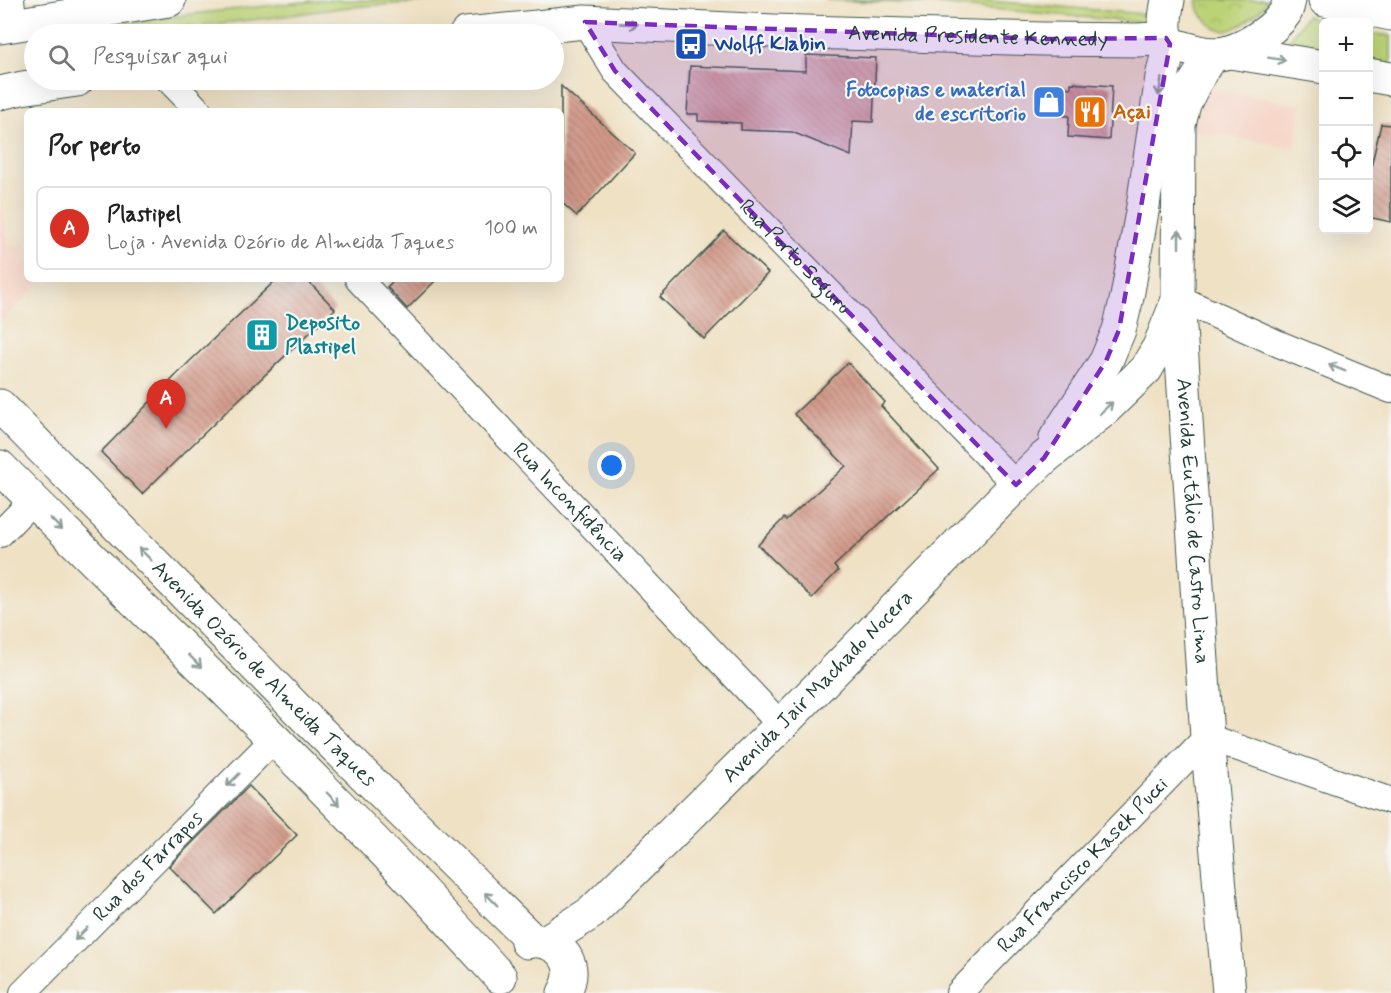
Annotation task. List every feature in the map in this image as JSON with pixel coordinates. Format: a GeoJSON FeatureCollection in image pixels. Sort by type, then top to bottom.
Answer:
{"type":"FeatureCollection","features":[{"type":"Feature","properties":{"kind":"street"},"geometry":{"type":"LineString","coordinates":[[8,17],[169,0]]}},
{"type":"Feature","properties":{"kind":"street"},"geometry":{"type":"LineString","coordinates":[[1168,0],[1165,15],[1168,41]]}},
{"type":"Feature","properties":{"kind":"street"},"geometry":{"type":"LineString","coordinates":[[1221,53],[1248,44],[1274,25],[1286,12],[1288,0]]}},
{"type":"Feature","properties":{"kind":"street"},"geometry":{"type":"LineString","coordinates":[[1325,0],[1391,14]]}},
{"type":"Feature","properties":{"kind":"street","name":"Avenida Presidente Kennedy"},"geometry":{"type":"LineString","coordinates":[[564,24],[585,22],[773,31],[1168,41],[1221,53]]}},
{"type":"Feature","properties":{"kind":"street","name":"Rua Porto Seguro"},"geometry":{"type":"LineString","coordinates":[[585,22],[615,70],[1016,485]]}},
{"type":"Feature","properties":{"kind":"street","name":"Avenida Jair Machado Nocera"},"geometry":{"type":"LineString","coordinates":[[1044,458],[1106,361],[1119,330],[1143,206],[1168,41]]}},
{"type":"Feature","properties":{"kind":"street"},"geometry":{"type":"LineString","coordinates":[[1221,53],[1319,66]]}},
{"type":"Feature","properties":{"kind":"street","name":"Avenida Eutálio de Castro Lima"},"geometry":{"type":"LineString","coordinates":[[1221,53],[1194,84],[1184,105],[1179,125],[1179,298],[1207,737],[1229,993]]}},
{"type":"Feature","properties":{"kind":"street"},"geometry":{"type":"LineString","coordinates":[[1373,76],[1391,79]]}},
{"type":"Feature","properties":{"kind":"street"},"geometry":{"type":"LineString","coordinates":[[0,93],[24,88]]}},
{"type":"Feature","properties":{"kind":"street"},"geometry":{"type":"LineString","coordinates":[[179,90],[196,108]]}},
{"type":"Feature","properties":{"kind":"street","name":"Rua Inconfidência"},"geometry":{"type":"LineString","coordinates":[[361,282],[781,725]]}},
{"type":"Feature","properties":{"kind":"street"},"geometry":{"type":"LineString","coordinates":[[1179,298],[1279,344],[1391,390]]}},
{"type":"Feature","properties":{"kind":"street","name":"Avenida Jair Machado Nocera"},"geometry":{"type":"LineString","coordinates":[[503,985],[502,963],[509,952],[519,944],[539,941],[591,913],[781,725],[1016,485],[1044,458],[1104,410],[1146,369],[1159,347],[1179,298]]}},
{"type":"Feature","properties":{"kind":"street","name":"Avenida Ozório de Almeida Taques"},"geometry":{"type":"LineString","coordinates":[[0,406],[300,712],[539,941],[561,950],[571,983]]}},
{"type":"Feature","properties":{"kind":"street","name":"Avenida Ozório de Almeida Taques"},"geometry":{"type":"LineString","coordinates":[[0,467],[274,739],[442,911],[503,985]]}},
{"type":"Feature","properties":{"kind":"street"},"geometry":{"type":"LineString","coordinates":[[0,534],[33,500]]}},
{"type":"Feature","properties":{"kind":"street"},"geometry":{"type":"LineString","coordinates":[[1207,737],[1391,801]]}},
{"type":"Feature","properties":{"kind":"street","name":"Rua Francisco Kasek Pucci"},"geometry":{"type":"LineString","coordinates":[[959,993],[1207,737]]}},
{"type":"Feature","properties":{"kind":"street","name":"Rua dos Farrapos"},"geometry":{"type":"LineString","coordinates":[[23,993],[274,739]]}},
{"type":"Feature","properties":{"kind":"street","name":"Avenida Jair Machado Nocera"},"geometry":{"type":"LineString","coordinates":[[571,983],[577,950],[591,913]]}},
{"type":"Feature","properties":{"kind":"highlighted area"},"geometry":{"type":"Polygon","coordinates":[[[585,22],[1043,39],[1166,38],[1170,44],[1119,330],[1106,361],[1044,458],[1016,485],[615,71],[585,22]]]}},
{"type":"Feature","properties":{"kind":"shaded area"},"geometry":{"type":"Polygon","coordinates":[[[1200,88],[1302,105],[1295,148],[1186,129],[1200,88]]]}},
{"type":"Feature","properties":{"kind":"shaded area"},"geometry":{"type":"Polygon","coordinates":[[[0,200],[9,246],[24,244],[24,282],[40,282],[0,323],[0,200]]]}},
{"type":"Feature","properties":{"kind":"green space"},"geometry":{"type":"Polygon","coordinates":[[[322,0],[480,0],[349,7],[213,24],[120,24],[322,0]]]}},
{"type":"Feature","properties":{"kind":"green space"},"geometry":{"type":"Polygon","coordinates":[[[826,0],[978,0],[1144,14],[1145,23],[938,4],[826,0]]]}},
{"type":"Feature","properties":{"kind":"green space"},"geometry":{"type":"Polygon","coordinates":[[[1197,0],[1268,0],[1262,9],[1238,27],[1222,31],[1205,19],[1200,12],[1197,0]]]}},
{"type":"Feature","properties":{"kind":"green space"},"geometry":{"type":"Polygon","coordinates":[[[1307,15],[1319,22],[1319,50],[1286,44],[1307,15]]]}},
{"type":"Feature","properties":{"kind":"green space"},"geometry":{"type":"Polygon","coordinates":[[[1373,34],[1391,36],[1391,64],[1373,61],[1373,34]]]}},
{"type":"Feature","properties":{"kind":"building"},"geometry":{"type":"Polygon","coordinates":[[[806,55],[876,58],[873,122],[853,121],[851,156],[792,132],[741,130],[741,123],[698,121],[698,114],[687,114],[690,66],[806,71],[806,55]]]}},
{"type":"Feature","properties":{"kind":"building","name":"Açai"},"geometry":{"type":"Polygon","coordinates":[[[1071,83],[1112,86],[1109,140],[1068,137],[1069,116],[1052,115],[1053,87],[1071,88],[1071,83]]]}},
{"type":"Feature","properties":{"kind":"building"},"geometry":{"type":"Polygon","coordinates":[[[564,89],[635,153],[577,216],[564,205],[564,108],[561,108],[561,90],[564,89]]]}},
{"type":"Feature","properties":{"kind":"building"},"geometry":{"type":"Polygon","coordinates":[[[1381,124],[1391,125],[1391,222],[1373,218],[1373,158],[1381,124]]]}},
{"type":"Feature","properties":{"kind":"building"},"geometry":{"type":"Polygon","coordinates":[[[724,231],[768,273],[704,339],[660,297],[724,231]]]}},
{"type":"Feature","properties":{"kind":"building"},"geometry":{"type":"Polygon","coordinates":[[[274,282],[309,282],[335,309],[142,494],[101,452],[189,362],[274,282]]]}},
{"type":"Feature","properties":{"kind":"building"},"geometry":{"type":"Polygon","coordinates":[[[392,282],[434,282],[407,309],[387,287],[392,282]]]}},
{"type":"Feature","properties":{"kind":"building"},"geometry":{"type":"Polygon","coordinates":[[[848,363],[885,402],[881,406],[939,469],[834,566],[838,571],[812,598],[758,545],[784,518],[786,520],[846,466],[794,414],[848,363]]]}},
{"type":"Feature","properties":{"kind":"building"},"geometry":{"type":"Polygon","coordinates":[[[249,786],[297,835],[216,914],[169,866],[249,786]]]}},
{"type":"Feature","properties":{"kind":"place","name":"Wolff Klabin"},"geometry":{"type":"Point","coordinates":[691,44]}},
{"type":"Feature","properties":{"kind":"place","name":"Fotocopias e material de escritorio"},"geometry":{"type":"Point","coordinates":[1049,102]}},
{"type":"Feature","properties":{"kind":"place","name":"Açai"},"geometry":{"type":"Point","coordinates":[1090,112]}},
{"type":"Feature","properties":{"kind":"place","name":"Deposito Plastipel"},"geometry":{"type":"Point","coordinates":[262,335]}},
{"type":"Feature","properties":{"kind":"place","name":"Plastipel"},"geometry":{"type":"Point","coordinates":[166,429]}}]}
